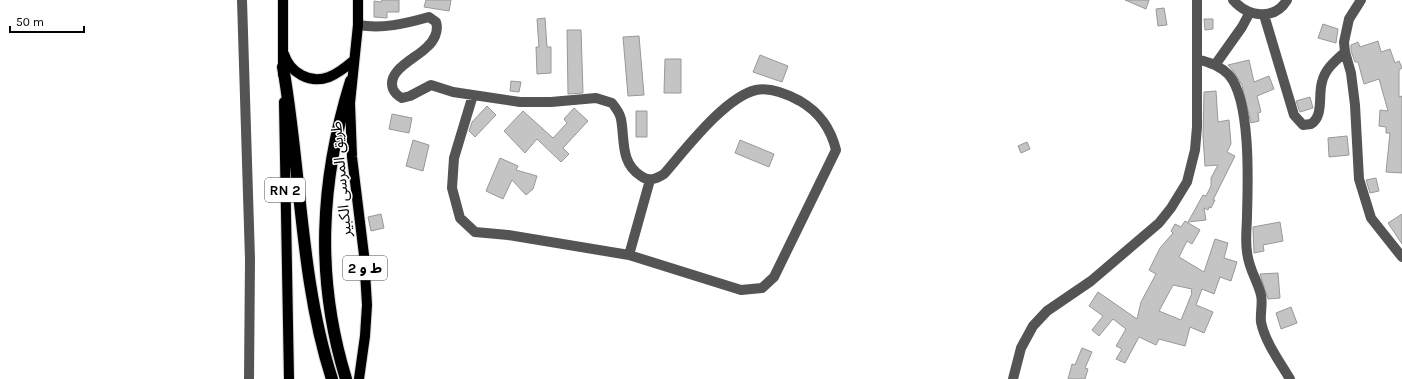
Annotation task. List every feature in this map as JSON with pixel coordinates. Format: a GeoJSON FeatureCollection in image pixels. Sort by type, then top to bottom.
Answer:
{"type":"FeatureCollection","features":[{"type":"Feature","properties":{"kind":"highway"},"geometry":{"type":"LineString","coordinates":[[283,67],[289,103],[306,247],[318,327],[332,379]]}},
{"type":"Feature","properties":{"kind":"highway"},"geometry":{"type":"LineString","coordinates":[[346,379],[334,335],[330,310],[325,221],[326,199],[334,143],[351,81]]}},
{"type":"Feature","properties":{"kind":"main road","name":"RN 2"},"geometry":{"type":"LineString","coordinates":[[283,0],[289,379]]}},
{"type":"Feature","properties":{"kind":"main road","name":"طريق المرسى الكبير"},"geometry":{"type":"LineString","coordinates":[[358,0],[358,25],[353,61],[350,103],[352,157],[364,255],[367,297],[365,336],[359,379]]}},
{"type":"Feature","properties":{"kind":"main road"},"geometry":{"type":"LineString","coordinates":[[283,50],[286,60],[291,67],[298,74],[306,78],[329,77],[340,72],[353,61]]}},
{"type":"Feature","properties":{"kind":"street"},"geometry":{"type":"LineString","coordinates":[[242,0],[250,259],[249,379]]}},
{"type":"Feature","properties":{"kind":"street"},"geometry":{"type":"LineString","coordinates":[[1013,379],[1021,348],[1033,326],[1046,311],[1104,271],[1159,223],[1171,208],[1187,182],[1195,150],[1197,59],[1196,0]]}},
{"type":"Feature","properties":{"kind":"street"},"geometry":{"type":"LineString","coordinates":[[1234,0],[1250,12],[1264,15],[1271,14],[1287,0]]}},
{"type":"Feature","properties":{"kind":"street"},"geometry":{"type":"LineString","coordinates":[[1361,0],[1349,19],[1345,29],[1345,52],[1351,73],[1355,105],[1359,179],[1365,203],[1371,218],[1402,257]]}},
{"type":"Feature","properties":{"kind":"street"},"geometry":{"type":"LineString","coordinates":[[1216,65],[1242,27],[1250,12]]}},
{"type":"Feature","properties":{"kind":"street"},"geometry":{"type":"LineString","coordinates":[[1264,15],[1294,115],[1303,125],[1311,124],[1318,116],[1322,82],[1329,67],[1345,52]]}},
{"type":"Feature","properties":{"kind":"street"},"geometry":{"type":"LineString","coordinates":[[358,25],[384,28],[429,17],[435,20],[438,26],[428,47],[403,65],[396,74],[392,83],[395,92],[399,96],[406,97],[431,85],[473,95],[520,102],[551,102],[596,98],[612,103],[621,119],[625,156],[630,167],[644,178],[650,180],[664,174],[710,123],[732,103],[756,90],[776,91],[793,97],[809,106],[826,124],[834,139],[836,150],[774,277],[762,288],[741,290],[629,255],[508,235],[475,232],[460,218],[452,188],[454,158],[473,95]]}},
{"type":"Feature","properties":{"kind":"street"},"geometry":{"type":"LineString","coordinates":[[1197,59],[1216,65],[1228,74],[1237,89],[1244,116],[1248,174],[1246,242],[1248,263],[1261,295],[1261,317],[1264,331],[1290,379]]}},
{"type":"Feature","properties":{"kind":"street"},"geometry":{"type":"LineString","coordinates":[[629,255],[650,180]]}},
{"type":"Feature","properties":{"kind":"building"},"geometry":{"type":"Polygon","coordinates":[[[382,0],[399,0],[399,12],[387,12],[387,18],[374,17],[374,1],[381,2],[382,0]]]}},
{"type":"Feature","properties":{"kind":"building"},"geometry":{"type":"Polygon","coordinates":[[[426,0],[451,0],[449,11],[424,7],[426,0]]]}},
{"type":"Feature","properties":{"kind":"building"},"geometry":{"type":"Polygon","coordinates":[[[1125,0],[1149,0],[1146,9],[1125,0]]]}},
{"type":"Feature","properties":{"kind":"building"},"geometry":{"type":"Polygon","coordinates":[[[1164,8],[1167,25],[1158,26],[1156,9],[1164,8]]]}},
{"type":"Feature","properties":{"kind":"building"},"geometry":{"type":"Polygon","coordinates":[[[545,18],[547,47],[551,47],[551,73],[537,74],[536,47],[539,47],[537,19],[545,18]]]}},
{"type":"Feature","properties":{"kind":"building"},"geometry":{"type":"Polygon","coordinates":[[[1204,19],[1213,19],[1213,29],[1205,30],[1204,19]]]}},
{"type":"Feature","properties":{"kind":"building"},"geometry":{"type":"Polygon","coordinates":[[[1323,24],[1338,29],[1336,43],[1318,38],[1323,24]]]}},
{"type":"Feature","properties":{"kind":"building"},"geometry":{"type":"Polygon","coordinates":[[[567,30],[581,30],[583,93],[568,94],[567,30]]]}},
{"type":"Feature","properties":{"kind":"building"},"geometry":{"type":"Polygon","coordinates":[[[639,36],[644,95],[628,96],[623,37],[639,36]]]}},
{"type":"Feature","properties":{"kind":"building"},"geometry":{"type":"Polygon","coordinates":[[[1378,41],[1381,52],[1390,49],[1395,63],[1399,61],[1402,68],[1399,70],[1399,97],[1402,96],[1402,173],[1386,172],[1390,133],[1386,133],[1386,127],[1379,126],[1380,110],[1388,111],[1379,79],[1364,84],[1358,62],[1355,62],[1351,51],[1351,45],[1358,42],[1360,47],[1378,41]]]}},
{"type":"Feature","properties":{"kind":"building"},"geometry":{"type":"Polygon","coordinates":[[[760,55],[788,66],[782,82],[753,72],[760,55]]]}},
{"type":"Feature","properties":{"kind":"building"},"geometry":{"type":"Polygon","coordinates":[[[665,59],[681,59],[681,93],[664,93],[665,59]]]}},
{"type":"Feature","properties":{"kind":"building"},"geometry":{"type":"Polygon","coordinates":[[[1249,60],[1254,82],[1269,76],[1274,89],[1257,96],[1261,112],[1258,113],[1259,121],[1251,123],[1242,85],[1228,65],[1249,60]]]}},
{"type":"Feature","properties":{"kind":"building"},"geometry":{"type":"Polygon","coordinates":[[[511,81],[521,82],[519,92],[510,91],[511,81]]]}},
{"type":"Feature","properties":{"kind":"building"},"geometry":{"type":"Polygon","coordinates":[[[1216,91],[1218,122],[1229,120],[1231,144],[1227,152],[1235,156],[1213,200],[1215,200],[1211,208],[1209,207],[1208,210],[1204,208],[1206,220],[1188,222],[1203,195],[1206,196],[1211,186],[1211,178],[1218,165],[1205,166],[1203,136],[1204,92],[1216,91]]]}},
{"type":"Feature","properties":{"kind":"building"},"geometry":{"type":"Polygon","coordinates":[[[1310,97],[1313,108],[1300,112],[1296,101],[1310,97]]]}},
{"type":"Feature","properties":{"kind":"building"},"geometry":{"type":"Polygon","coordinates":[[[487,106],[496,115],[475,137],[469,131],[472,122],[487,106]]]}},
{"type":"Feature","properties":{"kind":"building"},"geometry":{"type":"Polygon","coordinates":[[[574,108],[588,121],[563,148],[569,154],[561,162],[537,139],[525,153],[504,131],[523,111],[553,138],[567,123],[564,119],[574,108]]]}},
{"type":"Feature","properties":{"kind":"building"},"geometry":{"type":"Polygon","coordinates":[[[636,111],[647,111],[647,137],[636,137],[636,111]]]}},
{"type":"Feature","properties":{"kind":"building"},"geometry":{"type":"Polygon","coordinates":[[[392,114],[412,118],[409,133],[389,129],[392,114]]]}},
{"type":"Feature","properties":{"kind":"building"},"geometry":{"type":"Polygon","coordinates":[[[1347,136],[1349,155],[1329,157],[1328,138],[1347,136]]]}},
{"type":"Feature","properties":{"kind":"building"},"geometry":{"type":"Polygon","coordinates":[[[413,140],[429,145],[423,171],[406,166],[413,140]]]}},
{"type":"Feature","properties":{"kind":"building"},"geometry":{"type":"Polygon","coordinates":[[[740,140],[774,154],[769,167],[735,153],[740,140]]]}},
{"type":"Feature","properties":{"kind":"building"},"geometry":{"type":"Polygon","coordinates":[[[1027,142],[1030,149],[1021,153],[1018,146],[1027,142]]]}},
{"type":"Feature","properties":{"kind":"building"},"geometry":{"type":"Polygon","coordinates":[[[500,158],[518,166],[516,170],[537,176],[533,189],[526,195],[512,180],[503,199],[486,191],[500,158]]]}},
{"type":"Feature","properties":{"kind":"building"},"geometry":{"type":"Polygon","coordinates":[[[1376,178],[1379,191],[1370,193],[1366,180],[1376,178]]]}},
{"type":"Feature","properties":{"kind":"building"},"geometry":{"type":"Polygon","coordinates":[[[381,214],[384,228],[371,231],[368,217],[381,214]]]}},
{"type":"Feature","properties":{"kind":"building"},"geometry":{"type":"Polygon","coordinates":[[[1402,214],[1402,244],[1388,223],[1402,214]]]}},
{"type":"Feature","properties":{"kind":"building"},"geometry":{"type":"Polygon","coordinates":[[[1185,221],[1200,230],[1192,244],[1187,241],[1179,257],[1204,272],[1215,239],[1228,243],[1224,258],[1237,262],[1231,281],[1220,277],[1214,294],[1202,289],[1196,305],[1213,312],[1204,333],[1190,327],[1185,346],[1159,339],[1156,345],[1139,337],[1125,363],[1116,359],[1122,349],[1116,346],[1126,329],[1113,319],[1099,336],[1092,330],[1103,316],[1089,306],[1098,292],[1137,319],[1141,302],[1156,274],[1149,270],[1160,248],[1173,233],[1171,231],[1175,224],[1181,227],[1185,221]],[[1173,285],[1159,311],[1181,320],[1192,293],[1192,289],[1173,285]]]}},
{"type":"Feature","properties":{"kind":"building"},"geometry":{"type":"Polygon","coordinates":[[[1280,222],[1283,241],[1263,245],[1264,251],[1254,253],[1253,227],[1280,222]]]}},
{"type":"Feature","properties":{"kind":"building"},"geometry":{"type":"Polygon","coordinates":[[[1278,273],[1280,298],[1268,299],[1260,274],[1278,273]]]}},
{"type":"Feature","properties":{"kind":"building"},"geometry":{"type":"Polygon","coordinates":[[[1291,307],[1297,323],[1281,329],[1276,313],[1291,307]]]}},
{"type":"Feature","properties":{"kind":"building"},"geometry":{"type":"Polygon","coordinates":[[[1082,348],[1092,352],[1085,368],[1088,369],[1085,379],[1068,379],[1072,364],[1075,365],[1082,348]]]}}]}
